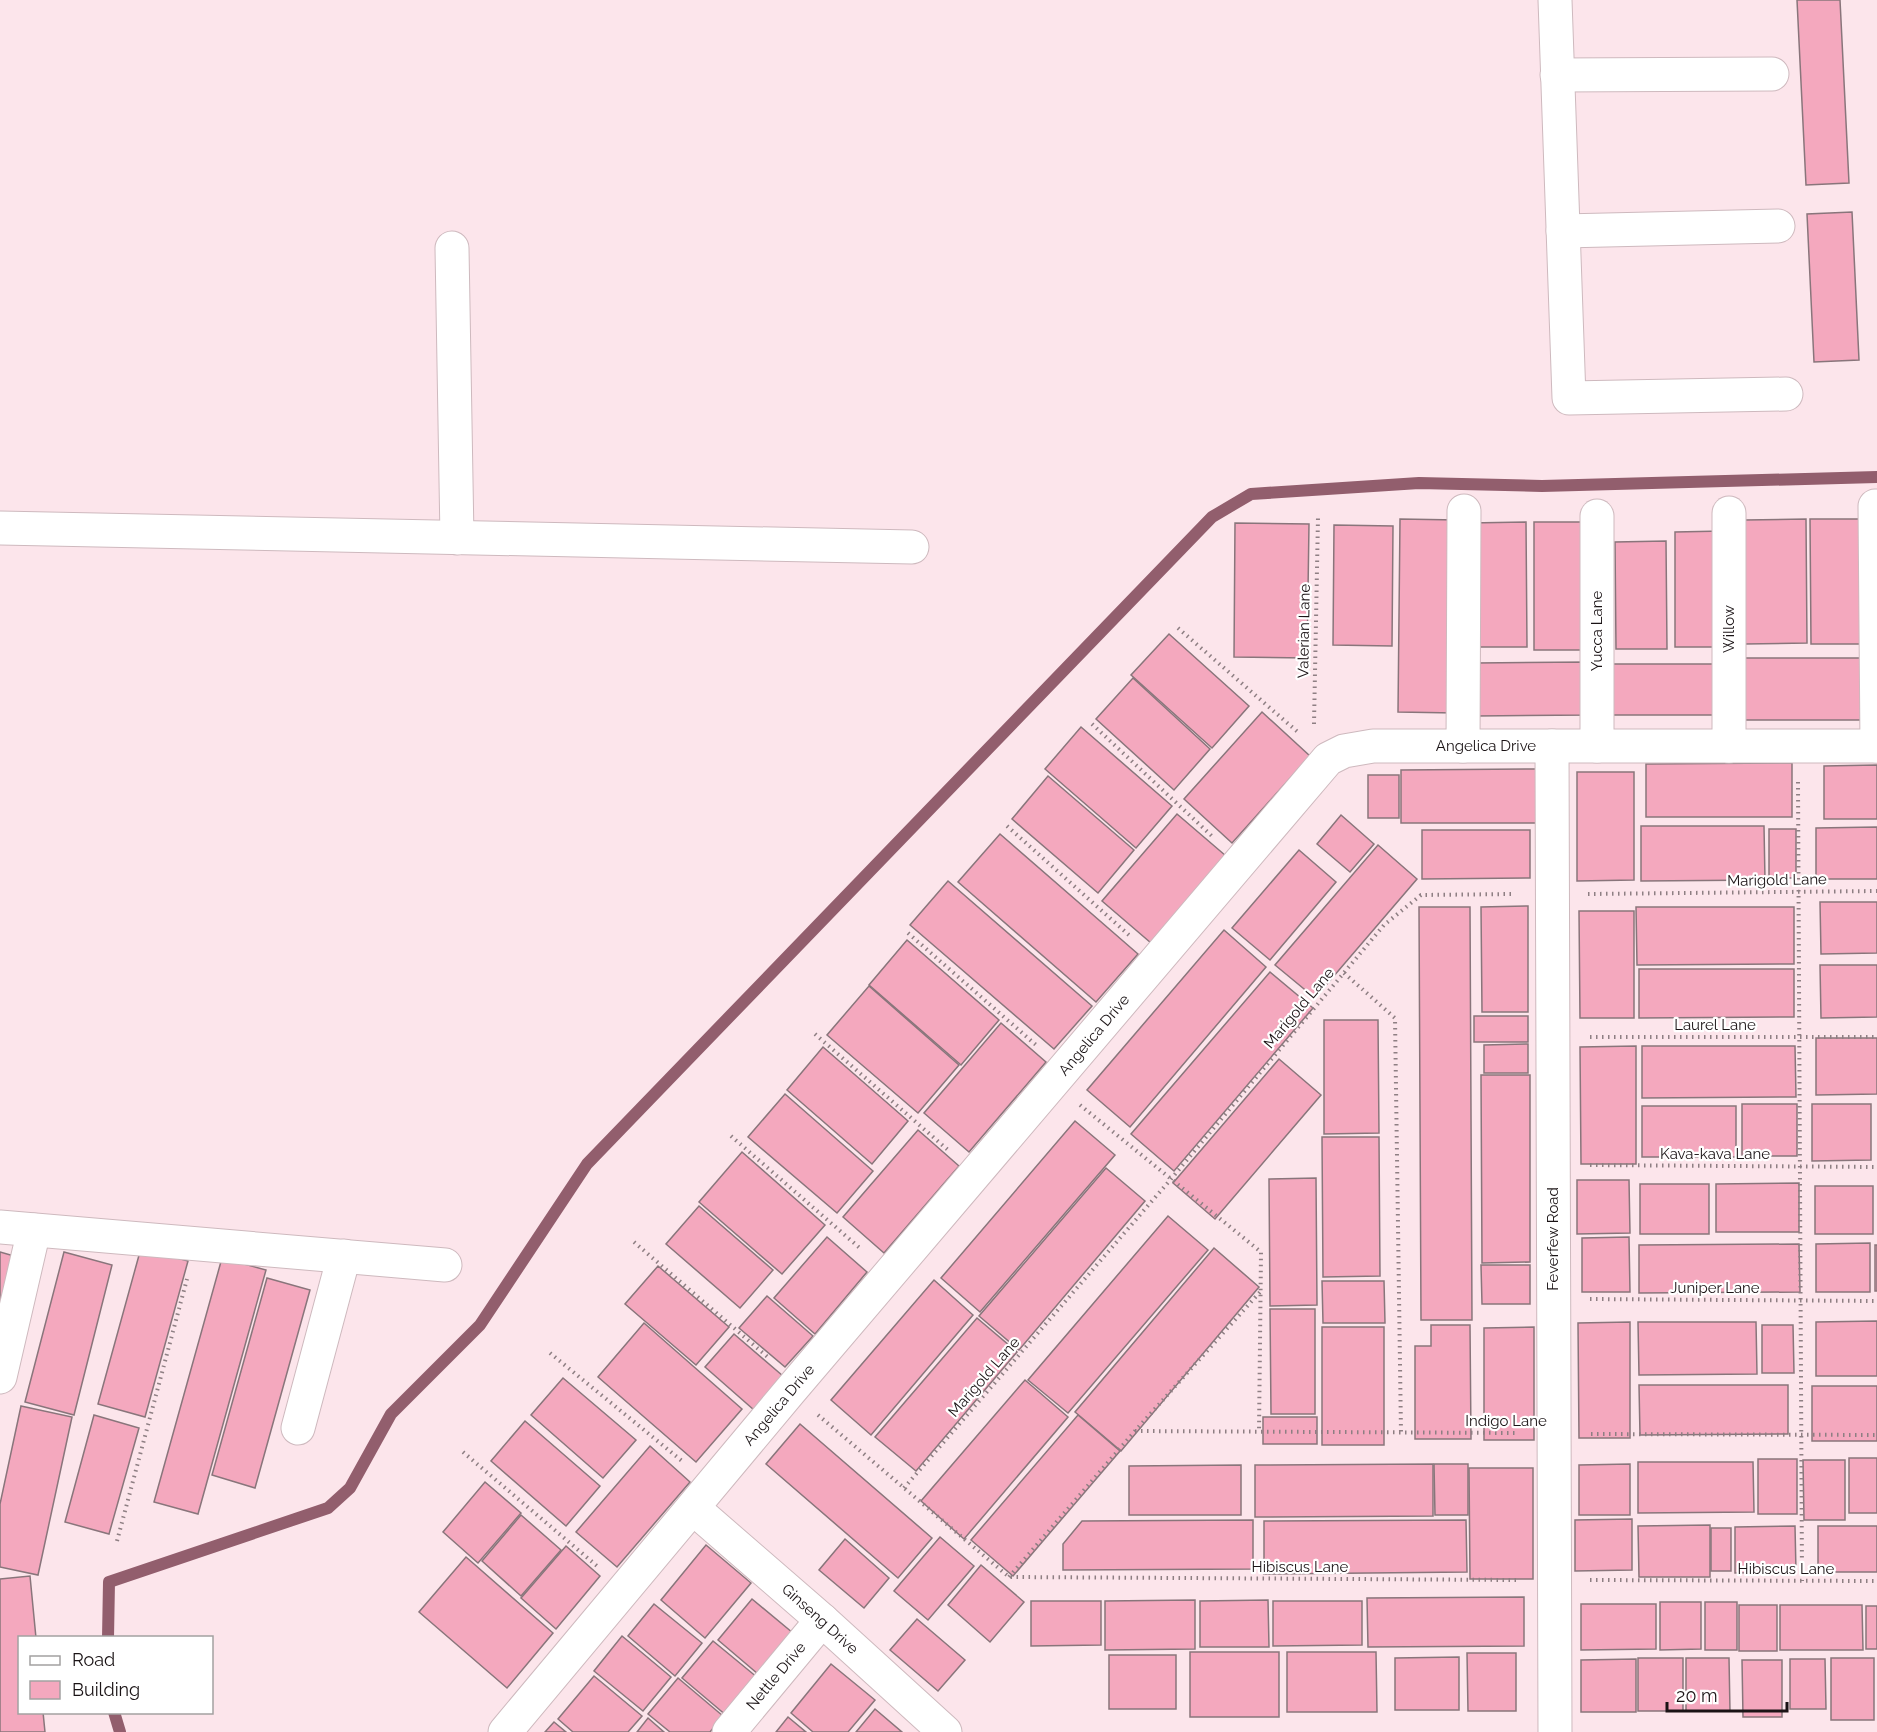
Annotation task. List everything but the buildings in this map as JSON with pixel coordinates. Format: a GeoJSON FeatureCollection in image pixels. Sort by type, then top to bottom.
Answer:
{"type":"FeatureCollection","features":[{"type":"Feature","properties":{"kind":"street"},"geometry":{"type":"LineString","coordinates":[[1555,0],[1569,398],[1786,394]]}},
{"type":"Feature","properties":{"kind":"street"},"geometry":{"type":"LineString","coordinates":[[1557,75],[1772,74]]}},
{"type":"Feature","properties":{"kind":"street"},"geometry":{"type":"LineString","coordinates":[[1563,231],[1778,226]]}},
{"type":"Feature","properties":{"kind":"street"},"geometry":{"type":"LineString","coordinates":[[453,248],[457,538]]}},
{"type":"Feature","properties":{"kind":"street"},"geometry":{"type":"LineString","coordinates":[[1875,506],[1877,746]]}},
{"type":"Feature","properties":{"kind":"street"},"geometry":{"type":"LineString","coordinates":[[1463,746],[1464,511]]}},
{"type":"Feature","properties":{"kind":"street","name":"Willow"},"geometry":{"type":"LineString","coordinates":[[1729,513],[1729,746]]}},
{"type":"Feature","properties":{"kind":"street","name":"Yucca Lane"},"geometry":{"type":"LineString","coordinates":[[1597,516],[1597,746]]}},
{"type":"Feature","properties":{"kind":"street"},"geometry":{"type":"LineString","coordinates":[[0,528],[912,547]]}},
{"type":"Feature","properties":{"kind":"street","name":"Angelica Drive"},"geometry":{"type":"LineString","coordinates":[[505,1732],[794,1387],[1240,863],[1321,752],[1358,748],[1463,746],[1877,746]]}},
{"type":"Feature","properties":{"kind":"street","name":"Feverfew Road"},"geometry":{"type":"LineString","coordinates":[[1552,746],[1555,1732]]}},
{"type":"Feature","properties":{"kind":"street"},"geometry":{"type":"LineString","coordinates":[[0,1227],[445,1265]]}},
{"type":"Feature","properties":{"kind":"street"},"geometry":{"type":"LineString","coordinates":[[0,1377],[34,1230]]}},
{"type":"Feature","properties":{"kind":"street"},"geometry":{"type":"LineString","coordinates":[[298,1428],[344,1256]]}},
{"type":"Feature","properties":{"kind":"street","name":"Ginseng Drive"},"geometry":{"type":"LineString","coordinates":[[703,1497],[822,1620],[945,1732]]}},
{"type":"Feature","properties":{"kind":"street","name":"Nettle Drive"},"geometry":{"type":"LineString","coordinates":[[729,1732],[822,1620]]}},
{"type":"Feature","properties":{"kind":"path","name":"Valerian Lane"},"geometry":{"type":"LineString","coordinates":[[1318,517],[1321,752]]}},
{"type":"Feature","properties":{"kind":"path"},"geometry":{"type":"LineString","coordinates":[[1179,628],[1321,752]]}},
{"type":"Feature","properties":{"kind":"path"},"geometry":{"type":"LineString","coordinates":[[1092,724],[1240,863]]}},
{"type":"Feature","properties":{"kind":"path"},"geometry":{"type":"LineString","coordinates":[[1798,746],[1802,1581]]}},
{"type":"Feature","properties":{"kind":"path"},"geometry":{"type":"LineString","coordinates":[[1007,826],[1157,960]]}},
{"type":"Feature","properties":{"kind":"path","name":"Marigold Lane"},"geometry":{"type":"LineString","coordinates":[[904,1488],[1171,1179],[1384,925],[1421,895],[1877,891]]}},
{"type":"Feature","properties":{"kind":"path"},"geometry":{"type":"LineString","coordinates":[[908,933],[1059,1077],[1171,1179],[1262,1252],[1259,1432]]}},
{"type":"Feature","properties":{"kind":"path"},"geometry":{"type":"LineString","coordinates":[[1344,972],[1395,1018],[1401,1433]]}},
{"type":"Feature","properties":{"kind":"path"},"geometry":{"type":"LineString","coordinates":[[816,1034],[976,1174]]}},
{"type":"Feature","properties":{"kind":"path","name":"Laurel Lane"},"geometry":{"type":"LineString","coordinates":[[1553,1036],[1877,1037]]}},
{"type":"Feature","properties":{"kind":"path"},"geometry":{"type":"LineString","coordinates":[[731,1136],[890,1274]]}},
{"type":"Feature","properties":{"kind":"path","name":"Kava-kava Lane"},"geometry":{"type":"LineString","coordinates":[[1553,1165],[1877,1167]]}},
{"type":"Feature","properties":{"kind":"path"},"geometry":{"type":"LineString","coordinates":[[634,1242],[904,1488],[1009,1577],[1135,1431],[1261,1291]]}},
{"type":"Feature","properties":{"kind":"path"},"geometry":{"type":"LineString","coordinates":[[117,1541],[197,1244]]}},
{"type":"Feature","properties":{"kind":"path","name":"Juniper Lane"},"geometry":{"type":"LineString","coordinates":[[1553,1298],[1877,1301]]}},
{"type":"Feature","properties":{"kind":"path"},"geometry":{"type":"LineString","coordinates":[[550,1353],[703,1497]]}},
{"type":"Feature","properties":{"kind":"path","name":"Indigo Lane"},"geometry":{"type":"LineString","coordinates":[[1135,1431],[1877,1435]]}},
{"type":"Feature","properties":{"kind":"path"},"geometry":{"type":"LineString","coordinates":[[463,1452],[624,1589]]}},
{"type":"Feature","properties":{"kind":"path","name":"Hibiscus Lane"},"geometry":{"type":"LineString","coordinates":[[1009,1577],[1877,1581]]}},
{"type":"Feature","properties":{"kind":"waterway"},"geometry":{"type":"LineString","coordinates":[[108,1636],[109,1582],[328,1508],[350,1488],[391,1414],[480,1325],[587,1164],[1212,517],[1251,494],[1419,483],[1542,486],[1877,477]]}},
{"type":"Feature","properties":{"kind":"waterway"},"geometry":{"type":"LineString","coordinates":[[115,1714],[120,1732]]}}]}
